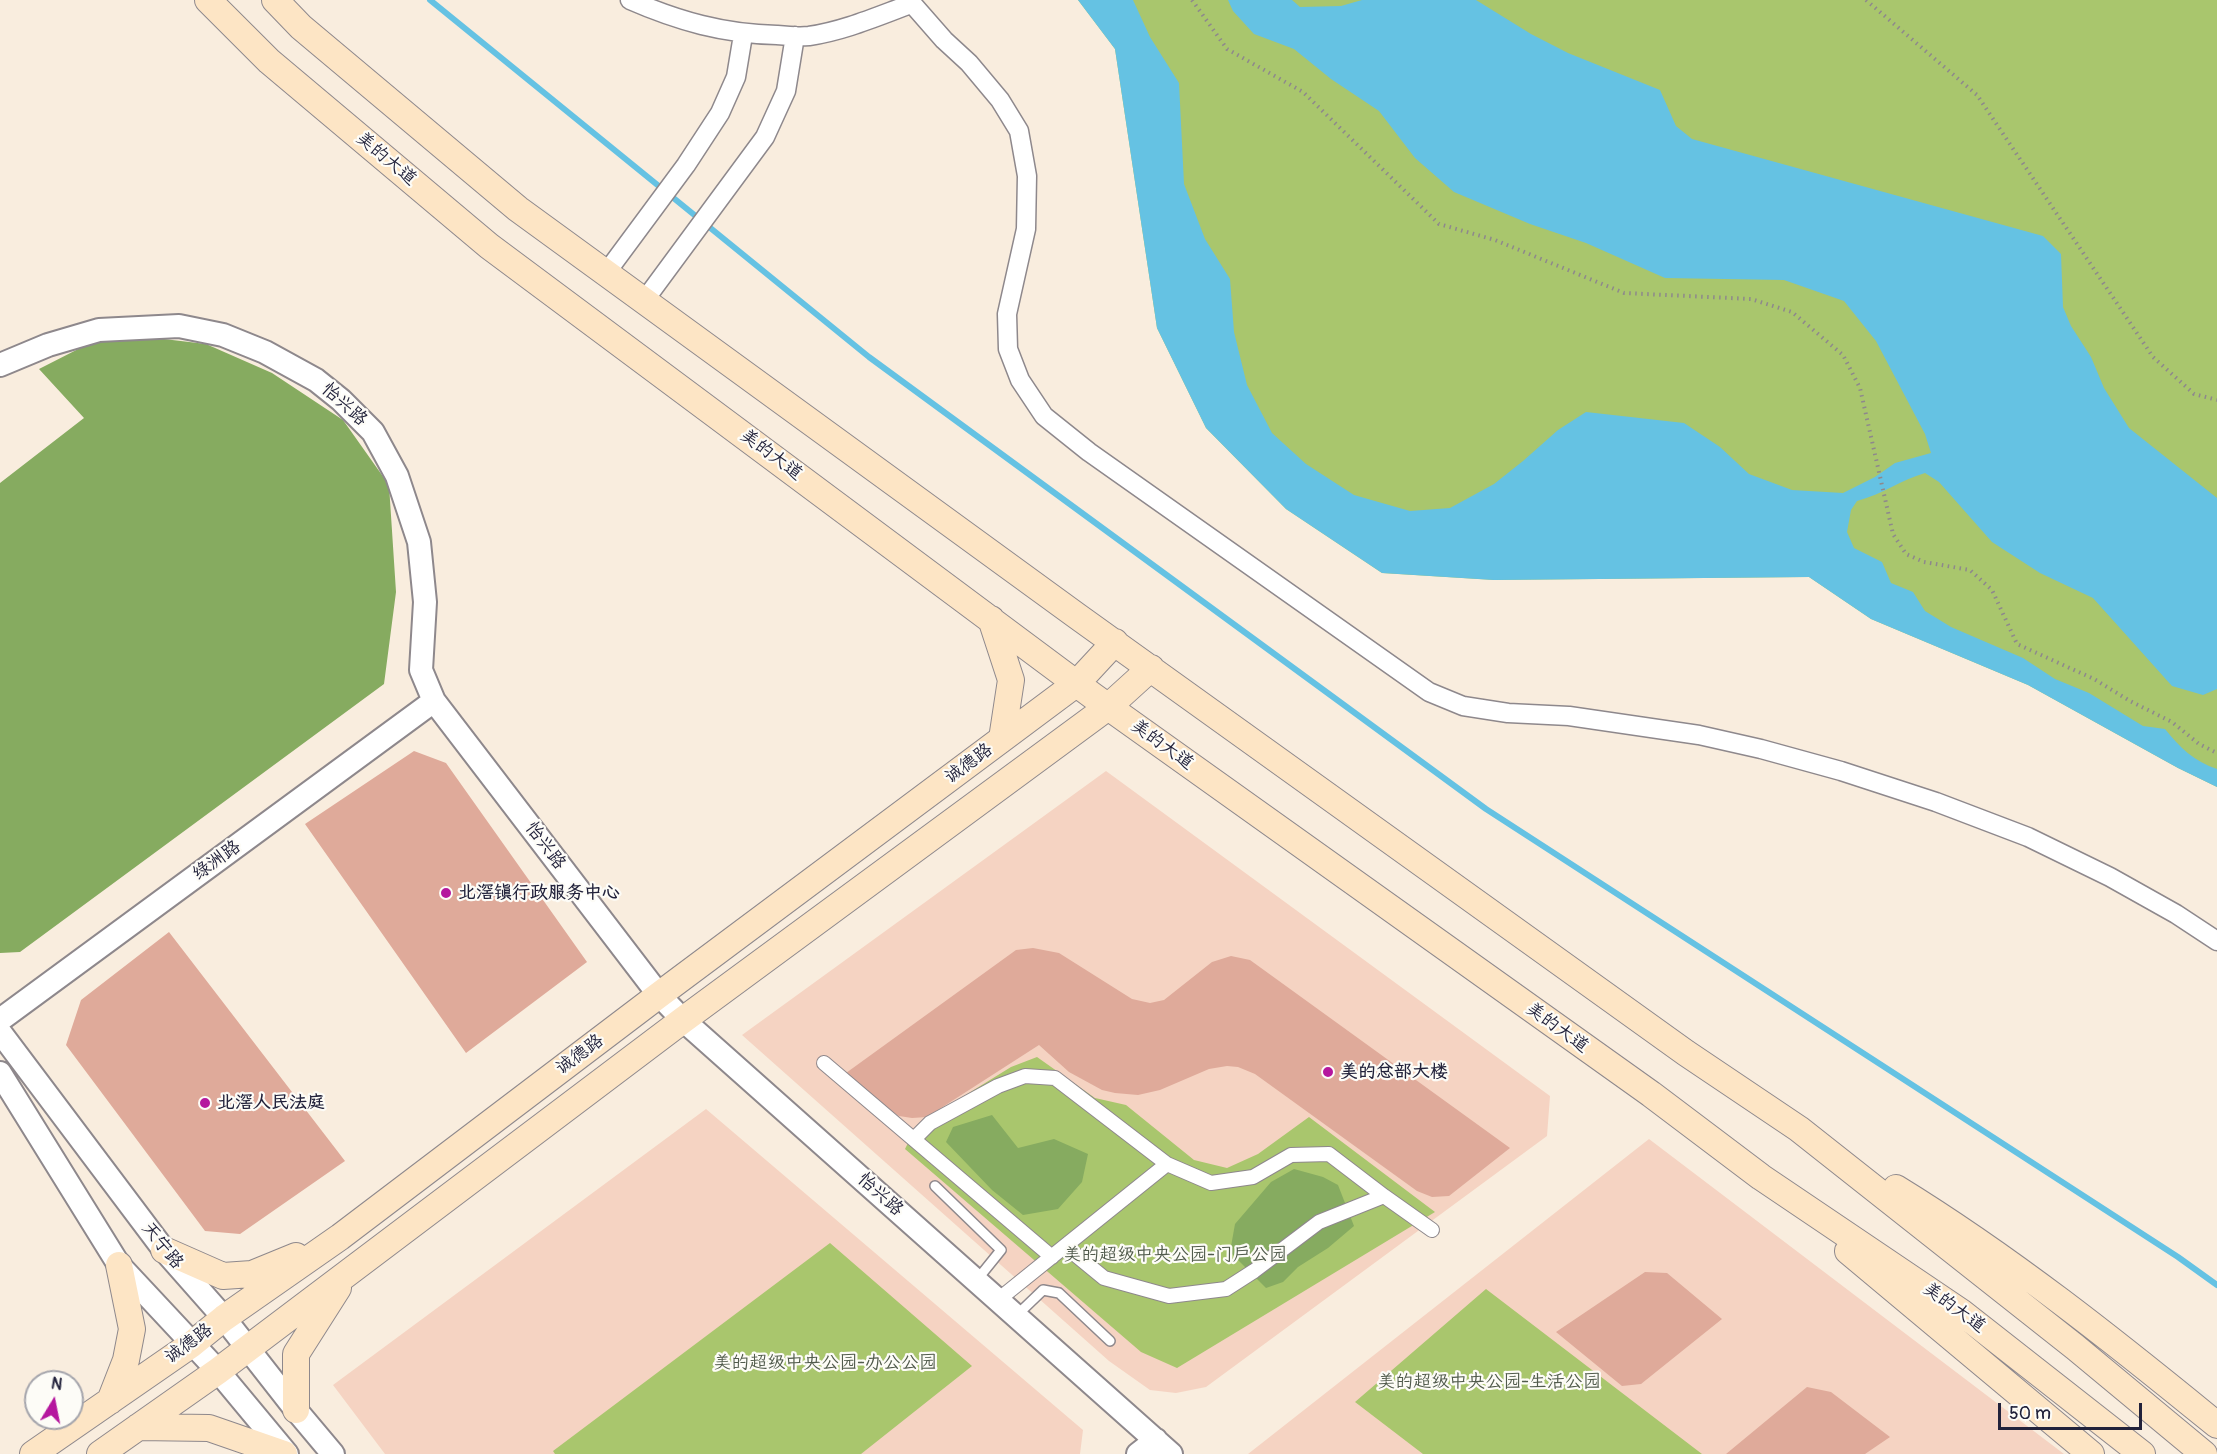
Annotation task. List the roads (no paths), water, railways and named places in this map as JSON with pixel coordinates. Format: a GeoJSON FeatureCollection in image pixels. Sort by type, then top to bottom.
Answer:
{"type":"FeatureCollection","features":[{"type":"Feature","properties":{"kind":"main road","name":"美的大道"},"geometry":{"type":"LineString","coordinates":[[208,0],[269,62],[489,246],[1108,707],[1651,1094],[1761,1177],[1961,1312],[2142,1454]]}},
{"type":"Feature","properties":{"kind":"main road"},"geometry":{"type":"LineString","coordinates":[[275,0],[301,27],[518,209],[1686,1053],[1799,1129],[1940,1215],[2017,1268],[2217,1425]]}},
{"type":"Feature","properties":{"kind":"main road"},"geometry":{"type":"LineString","coordinates":[[991,619],[1011,680],[1002,739]]}},
{"type":"Feature","properties":{"kind":"main road","name":"诚德路"},"geometry":{"type":"LineString","coordinates":[[33,1454],[192,1344],[224,1318],[340,1237],[1077,683],[1115,642]]}},
{"type":"Feature","properties":{"kind":"main road","name":"诚德路"},"geometry":{"type":"LineString","coordinates":[[100,1454],[218,1371],[683,1020],[1108,707],[1151,668]]}},
{"type":"Feature","properties":{"kind":"main road"},"geometry":{"type":"LineString","coordinates":[[1799,1129],[2075,1347],[2204,1454]]}},
{"type":"Feature","properties":{"kind":"main road"},"geometry":{"type":"LineString","coordinates":[[1761,1177],[1935,1326],[2091,1454]]}},
{"type":"Feature","properties":{"kind":"main road"},"geometry":{"type":"LineString","coordinates":[[164,1250],[223,1276],[252,1274],[340,1237]]}},
{"type":"Feature","properties":{"kind":"main road"},"geometry":{"type":"LineString","coordinates":[[110,1401],[126,1360],[132,1329],[118,1265]]}},
{"type":"Feature","properties":{"kind":"main road"},"geometry":{"type":"LineString","coordinates":[[296,1410],[296,1354],[345,1276]]}},
{"type":"Feature","properties":{"kind":"main road"},"geometry":{"type":"LineString","coordinates":[[138,1428],[209,1428],[286,1454]]}},
{"type":"Feature","properties":{"kind":"street"},"geometry":{"type":"LineString","coordinates":[[630,0],[670,8],[743,35],[795,36],[809,36],[857,24],[910,2],[944,40],[969,63],[1000,100],[1019,131],[1027,176],[1026,229],[1006,314],[1008,349],[1020,380],[1044,416],[1089,452],[1429,692],[1463,706],[1508,713],[1569,716],[1699,735],[1841,771],[1936,802],[2028,837],[2109,877],[2167,909],[2217,941]]}},
{"type":"Feature","properties":{"kind":"street"},"geometry":{"type":"LineString","coordinates":[[606,273],[686,165],[720,113],[736,77],[743,35]]}},
{"type":"Feature","properties":{"kind":"street"},"geometry":{"type":"LineString","coordinates":[[644,301],[765,137],[786,92],[795,36]]}},
{"type":"Feature","properties":{"kind":"street","name":"怡兴路"},"geometry":{"type":"LineString","coordinates":[[0,365],[48,345],[99,330],[179,326],[223,335],[265,352],[316,380],[341,400],[374,432],[397,476],[419,542],[425,602],[421,670],[434,701],[660,995],[683,1020],[1164,1447]]}},
{"type":"Feature","properties":{"kind":"street","name":"绿洲路"},"geometry":{"type":"LineString","coordinates":[[0,1020],[434,701]]}},
{"type":"Feature","properties":{"kind":"street","name":"天宁路"},"geometry":{"type":"LineString","coordinates":[[0,1032],[164,1250],[224,1318],[333,1454]]}},
{"type":"Feature","properties":{"kind":"street"},"geometry":{"type":"LineString","coordinates":[[824,1063],[915,1138],[1052,1257]]}},
{"type":"Feature","properties":{"kind":"street"},"geometry":{"type":"LineString","coordinates":[[0,1073],[118,1265],[218,1371],[286,1454]]}},
{"type":"Feature","properties":{"kind":"street"},"geometry":{"type":"LineString","coordinates":[[915,1138],[930,1123],[998,1086],[1025,1076],[1055,1078],[1167,1164],[1210,1183],[1253,1177],[1291,1155],[1329,1154],[1432,1230]]}},
{"type":"Feature","properties":{"kind":"street"},"geometry":{"type":"LineString","coordinates":[[998,1300],[1167,1164]]}},
{"type":"Feature","properties":{"kind":"street"},"geometry":{"type":"LineString","coordinates":[[1065,1246],[1104,1278],[1169,1296],[1226,1289],[1319,1222],[1384,1196]]}},
{"type":"Feature","properties":{"kind":"street"},"geometry":{"type":"LineString","coordinates":[[1138,1454],[1164,1447]]}},
{"type":"Feature","properties":{"kind":"lane"},"geometry":{"type":"LineString","coordinates":[[934,1186],[1001,1250],[976,1281]]}},
{"type":"Feature","properties":{"kind":"lane"},"geometry":{"type":"LineString","coordinates":[[1016,1316],[1043,1290],[1059,1293],[1110,1341]]}},
{"type":"Feature","properties":{"kind":"water"},"geometry":{"type":"Polygon","coordinates":[[[1078,0],[1133,0],[1150,37],[1179,83],[1184,184],[1205,239],[1230,279],[1234,332],[1247,385],[1272,433],[1306,464],[1354,495],[1410,511],[1450,508],[1494,484],[1558,430],[1586,412],[1684,423],[1720,447],[1749,474],[1792,490],[1843,493],[1875,477],[1895,463],[1931,453],[1925,434],[1876,341],[1844,301],[1784,280],[1665,278],[1586,243],[1530,224],[1454,192],[1415,158],[1379,111],[1331,79],[1294,49],[1254,34],[1233,11],[1228,0],[1292,0],[1300,7],[1341,6],[1362,0],[1476,0],[1531,34],[1568,53],[1660,90],[1676,126],[1692,139],[2043,236],[2061,254],[2063,307],[2071,326],[2091,357],[2104,388],[2129,428],[2217,498],[2217,689],[2203,695],[2172,686],[2093,598],[2040,573],[1992,542],[1939,482],[1925,473],[1857,501],[1851,510],[1847,532],[1854,548],[1882,562],[1891,583],[1913,592],[1925,611],[1951,627],[2023,658],[2055,679],[2089,693],[2143,726],[2165,729],[2188,753],[2217,769],[2217,787],[2178,768],[2028,685],[1871,619],[1809,577],[1494,580],[1382,573],[1286,509],[1206,428],[1157,328],[1115,49],[1078,0]]]}},
{"type":"Feature","properties":{"kind":"waterway"},"geometry":{"type":"LineString","coordinates":[[430,0],[869,357],[1486,809],[2178,1257],[2217,1285]]}},
{"type":"Feature","properties":{"kind":"place","name":"北滘镇行政服务中心"},"geometry":{"type":"Point","coordinates":[446,893]}},
{"type":"Feature","properties":{"kind":"place","name":"美的总部大楼"},"geometry":{"type":"Point","coordinates":[1328,1072]}},
{"type":"Feature","properties":{"kind":"place","name":"北滘人民法庭"},"geometry":{"type":"Point","coordinates":[205,1103]}},
{"type":"Feature","properties":{"kind":"park label","name":"美的超级中央公园-门户公园"},"geometry":{"type":"Point","coordinates":[1175,1255]}},
{"type":"Feature","properties":{"kind":"park label","name":"美的超级中央公园-办公公园"},"geometry":{"type":"Point","coordinates":[825,1363]}},
{"type":"Feature","properties":{"kind":"park label","name":"美的超级中央公园-生活公园"},"geometry":{"type":"Point","coordinates":[1489,1382]}}]}
